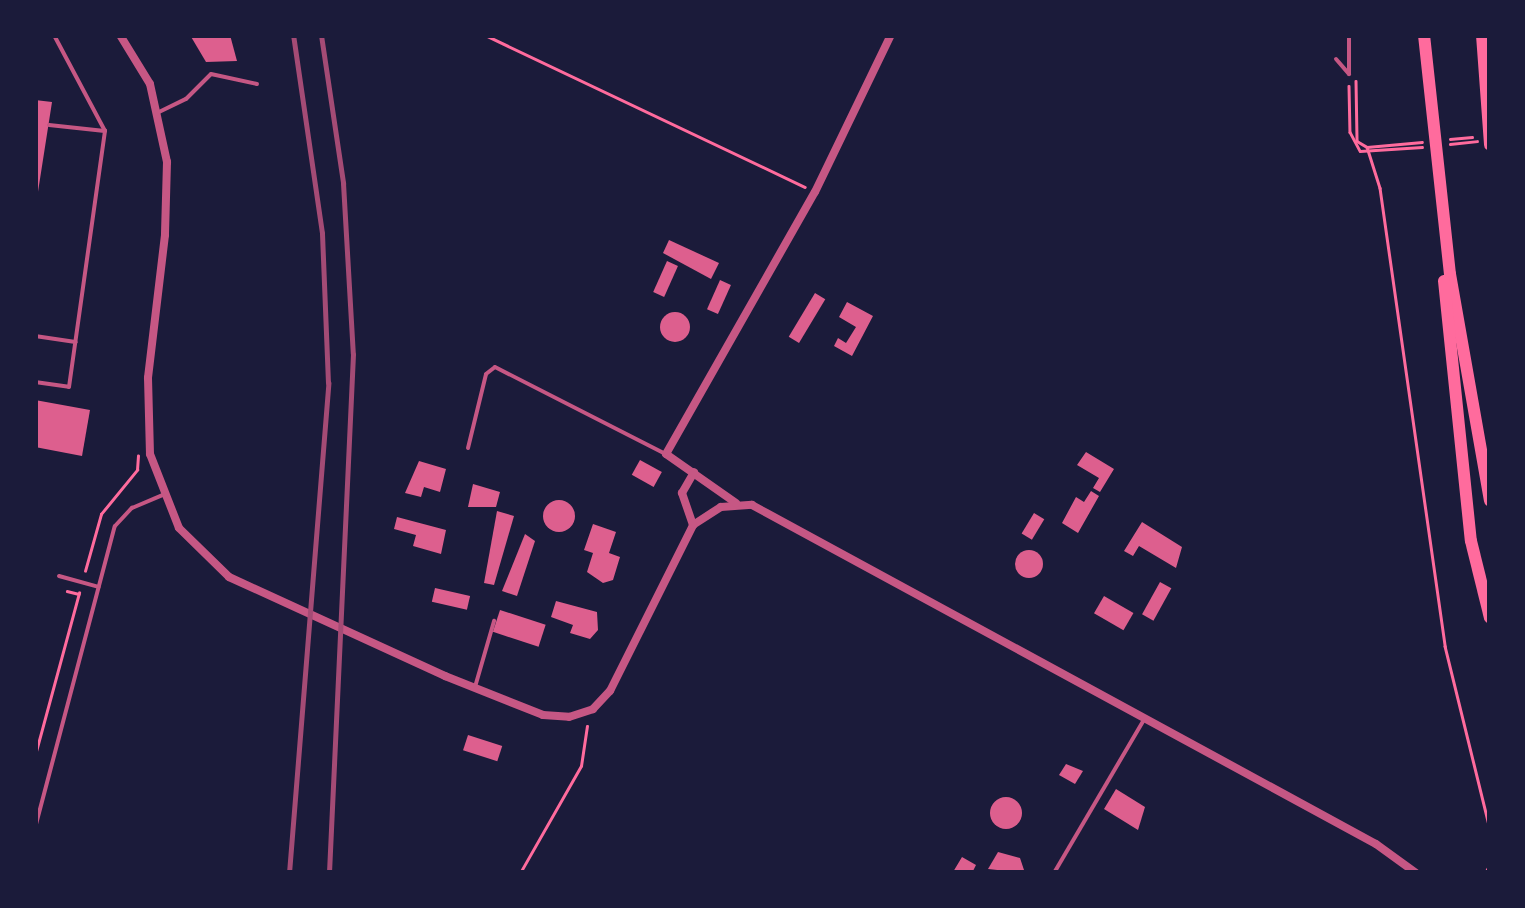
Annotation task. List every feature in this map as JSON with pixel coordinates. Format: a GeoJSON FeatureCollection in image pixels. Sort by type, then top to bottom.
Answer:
{"type":"FeatureCollection","features":[{"type":"Feature","properties":{"kind":"highway"},"geometry":{"type":"LineString","coordinates":[[1424,35],[1442,214],[1450,361],[1472,541],[1490,618]]}},
{"type":"Feature","properties":{"kind":"highway"},"geometry":{"type":"LineString","coordinates":[[1482,35],[1490,145]]}},
{"type":"Feature","properties":{"kind":"highway"},"geometry":{"type":"LineString","coordinates":[[1442,214],[1490,500]]}},
{"type":"Feature","properties":{"kind":"street"},"geometry":{"type":"LineString","coordinates":[[120,35],[158,112],[167,206],[146,405],[162,495],[197,551],[241,585],[543,715],[584,714],[610,691],[693,525],[736,503]]}},
{"type":"Feature","properties":{"kind":"street"},"geometry":{"type":"LineString","coordinates":[[891,35],[815,192],[666,454],[736,503],[770,510],[1376,844],[1416,873]]}},
{"type":"Feature","properties":{"kind":"street"},"geometry":{"type":"LineString","coordinates":[[693,525],[682,493],[694,472]]}},
{"type":"Feature","properties":{"kind":"lane"},"geometry":{"type":"LineString","coordinates":[[35,382],[69,387],[106,131],[54,35]]}},
{"type":"Feature","properties":{"kind":"lane"},"geometry":{"type":"LineString","coordinates":[[1349,35],[1352,76]]}},
{"type":"Feature","properties":{"kind":"lane"},"geometry":{"type":"LineString","coordinates":[[1336,59],[1352,76]]}},
{"type":"Feature","properties":{"kind":"lane"},"geometry":{"type":"LineString","coordinates":[[158,112],[186,99],[211,74],[256,84]]}},
{"type":"Feature","properties":{"kind":"lane"},"geometry":{"type":"LineString","coordinates":[[49,124],[106,131]]}},
{"type":"Feature","properties":{"kind":"lane"},"geometry":{"type":"LineString","coordinates":[[35,336],[76,342]]}},
{"type":"Feature","properties":{"kind":"lane"},"geometry":{"type":"LineString","coordinates":[[468,448],[486,374],[494,366],[666,454]]}},
{"type":"Feature","properties":{"kind":"lane"},"geometry":{"type":"LineString","coordinates":[[35,828],[119,519],[162,495]]}},
{"type":"Feature","properties":{"kind":"lane"},"geometry":{"type":"LineString","coordinates":[[58,576],[99,587]]}},
{"type":"Feature","properties":{"kind":"lane"},"geometry":{"type":"LineString","coordinates":[[474,687],[494,622]]}},
{"type":"Feature","properties":{"kind":"lane"},"geometry":{"type":"LineString","coordinates":[[1054,873],[1145,717]]}},
{"type":"Feature","properties":{"kind":"lane"},"geometry":{"type":"LineString","coordinates":[[35,781],[47,784]]}},
{"type":"Feature","properties":{"kind":"path"},"geometry":{"type":"LineString","coordinates":[[485,35],[815,192]]}},
{"type":"Feature","properties":{"kind":"path"},"geometry":{"type":"LineString","coordinates":[[1352,76],[1355,132],[1367,147],[1382,205],[1445,646],[1490,828]]}},
{"type":"Feature","properties":{"kind":"path"},"geometry":{"type":"LineString","coordinates":[[1352,76],[1353,145],[1368,153],[1377,150],[1367,147]]}},
{"type":"Feature","properties":{"kind":"path"},"geometry":{"type":"LineString","coordinates":[[35,755],[101,514],[141,454]]}},
{"type":"Feature","properties":{"kind":"path"},"geometry":{"type":"LineString","coordinates":[[67,591],[79,594]]}},
{"type":"Feature","properties":{"kind":"path"},"geometry":{"type":"LineString","coordinates":[[520,873],[580,766],[584,714]]}},
{"type":"Feature","properties":{"kind":"path"},"geometry":{"type":"LineString","coordinates":[[1486,873],[1490,864]]}},
{"type":"Feature","properties":{"kind":"path"},"geometry":{"type":"LineString","coordinates":[[1446,873],[1462,873]]}},
{"type":"Feature","properties":{"kind":"building"},"geometry":{"type":"Polygon","coordinates":[[[190,35],[230,35],[237,61],[206,62],[190,35]]]}},
{"type":"Feature","properties":{"kind":"building"},"geometry":{"type":"Polygon","coordinates":[[[35,100],[52,102],[37,198],[35,198],[35,100]]]}},
{"type":"Feature","properties":{"kind":"building"},"geometry":{"type":"Polygon","coordinates":[[[669,240],[719,263],[711,279],[663,253],[669,240]]]}},
{"type":"Feature","properties":{"kind":"building"},"geometry":{"type":"Polygon","coordinates":[[[667,261],[678,266],[664,297],[653,292],[667,261]]]}},
{"type":"Feature","properties":{"kind":"building"},"geometry":{"type":"Polygon","coordinates":[[[720,280],[731,285],[718,314],[707,309],[720,280]]]}},
{"type":"Feature","properties":{"kind":"building"},"geometry":{"type":"Polygon","coordinates":[[[815,293],[825,299],[799,343],[789,337],[815,293]]]}},
{"type":"Feature","properties":{"kind":"building"},"geometry":{"type":"Polygon","coordinates":[[[847,302],[873,316],[852,356],[834,346],[838,338],[846,343],[856,327],[839,317],[847,302]]]}},
{"type":"Feature","properties":{"kind":"building"},"geometry":{"type":"Polygon","coordinates":[[[675,312],[689,321],[690,327],[681,341],[675,342],[661,333],[660,327],[669,313],[675,312]]]}},
{"type":"Feature","properties":{"kind":"building"},"geometry":{"type":"Polygon","coordinates":[[[35,400],[90,410],[82,456],[35,447],[35,400]]]}},
{"type":"Feature","properties":{"kind":"building"},"geometry":{"type":"Polygon","coordinates":[[[1086,452],[1114,469],[1100,492],[1093,488],[1099,478],[1077,465],[1086,452]]]}},
{"type":"Feature","properties":{"kind":"building"},"geometry":{"type":"Polygon","coordinates":[[[640,460],[662,472],[654,487],[632,475],[640,460]]]}},
{"type":"Feature","properties":{"kind":"building"},"geometry":{"type":"Polygon","coordinates":[[[419,461],[446,469],[440,492],[424,487],[421,497],[405,493],[419,461]]]}},
{"type":"Feature","properties":{"kind":"building"},"geometry":{"type":"Polygon","coordinates":[[[473,484],[500,492],[496,507],[468,507],[473,484]]]}},
{"type":"Feature","properties":{"kind":"building"},"geometry":{"type":"Polygon","coordinates":[[[1091,491],[1099,496],[1078,533],[1062,523],[1076,497],[1084,502],[1091,491]]]}},
{"type":"Feature","properties":{"kind":"building"},"geometry":{"type":"Polygon","coordinates":[[[559,500],[570,505],[575,516],[570,527],[559,532],[548,527],[543,516],[548,505],[559,500]]]}},
{"type":"Feature","properties":{"kind":"building"},"geometry":{"type":"Polygon","coordinates":[[[497,511],[514,516],[494,585],[484,583],[497,511]]]}},
{"type":"Feature","properties":{"kind":"building"},"geometry":{"type":"Polygon","coordinates":[[[1034,513],[1044,519],[1032,540],[1022,534],[1034,513]]]}},
{"type":"Feature","properties":{"kind":"building"},"geometry":{"type":"Polygon","coordinates":[[[397,517],[446,530],[441,554],[413,546],[416,535],[394,529],[397,517]]]}},
{"type":"Feature","properties":{"kind":"building"},"geometry":{"type":"Polygon","coordinates":[[[1142,522],[1182,547],[1176,568],[1139,546],[1133,556],[1124,551],[1142,522]]]}},
{"type":"Feature","properties":{"kind":"building"},"geometry":{"type":"Polygon","coordinates":[[[593,524],[616,532],[609,553],[620,557],[613,580],[603,583],[587,572],[593,553],[584,550],[593,524]]]}},
{"type":"Feature","properties":{"kind":"building"},"geometry":{"type":"Polygon","coordinates":[[[525,534],[535,541],[517,596],[502,591],[525,534]]]}},
{"type":"Feature","properties":{"kind":"building"},"geometry":{"type":"Polygon","coordinates":[[[1029,550],[1039,554],[1043,564],[1039,574],[1029,578],[1019,574],[1015,564],[1019,554],[1029,550]]]}},
{"type":"Feature","properties":{"kind":"building"},"geometry":{"type":"Polygon","coordinates":[[[1160,582],[1171,588],[1153,621],[1142,614],[1160,582]]]}},
{"type":"Feature","properties":{"kind":"building"},"geometry":{"type":"Polygon","coordinates":[[[435,588],[470,596],[467,610],[432,602],[435,588]]]}},
{"type":"Feature","properties":{"kind":"building"},"geometry":{"type":"Polygon","coordinates":[[[1104,596],[1133,613],[1123,630],[1094,613],[1104,596]]]}},
{"type":"Feature","properties":{"kind":"building"},"geometry":{"type":"Polygon","coordinates":[[[556,601],[597,612],[598,630],[590,639],[570,633],[573,625],[551,617],[556,601]]]}},
{"type":"Feature","properties":{"kind":"building"},"geometry":{"type":"Polygon","coordinates":[[[500,610],[546,625],[539,647],[493,632],[500,610]]]}},
{"type":"Feature","properties":{"kind":"building"},"geometry":{"type":"Polygon","coordinates":[[[468,735],[502,746],[497,761],[463,750],[468,735]]]}},
{"type":"Feature","properties":{"kind":"building"},"geometry":{"type":"Polygon","coordinates":[[[1066,764],[1083,771],[1075,784],[1059,775],[1066,764]]]}},
{"type":"Feature","properties":{"kind":"building"},"geometry":{"type":"Polygon","coordinates":[[[1116,789],[1145,807],[1138,830],[1104,809],[1116,789]]]}},
{"type":"Feature","properties":{"kind":"building"},"geometry":{"type":"Polygon","coordinates":[[[1006,797],[1017,802],[1022,813],[1017,824],[1006,829],[995,824],[990,813],[995,802],[1006,797]]]}},
{"type":"Feature","properties":{"kind":"building"},"geometry":{"type":"Polygon","coordinates":[[[998,852],[1020,858],[1025,873],[988,869],[998,852]]]}},
{"type":"Feature","properties":{"kind":"building"},"geometry":{"type":"Polygon","coordinates":[[[962,857],[976,865],[972,873],[943,873],[953,872],[962,857]]]}},
{"type":"Feature","properties":{"kind":"railway"},"geometry":{"type":"LineString","coordinates":[[289,873],[328,383],[322,233],[293,35]]}},
{"type":"Feature","properties":{"kind":"railway"},"geometry":{"type":"LineString","coordinates":[[321,35],[343,183],[353,354],[329,873]]}}]}
